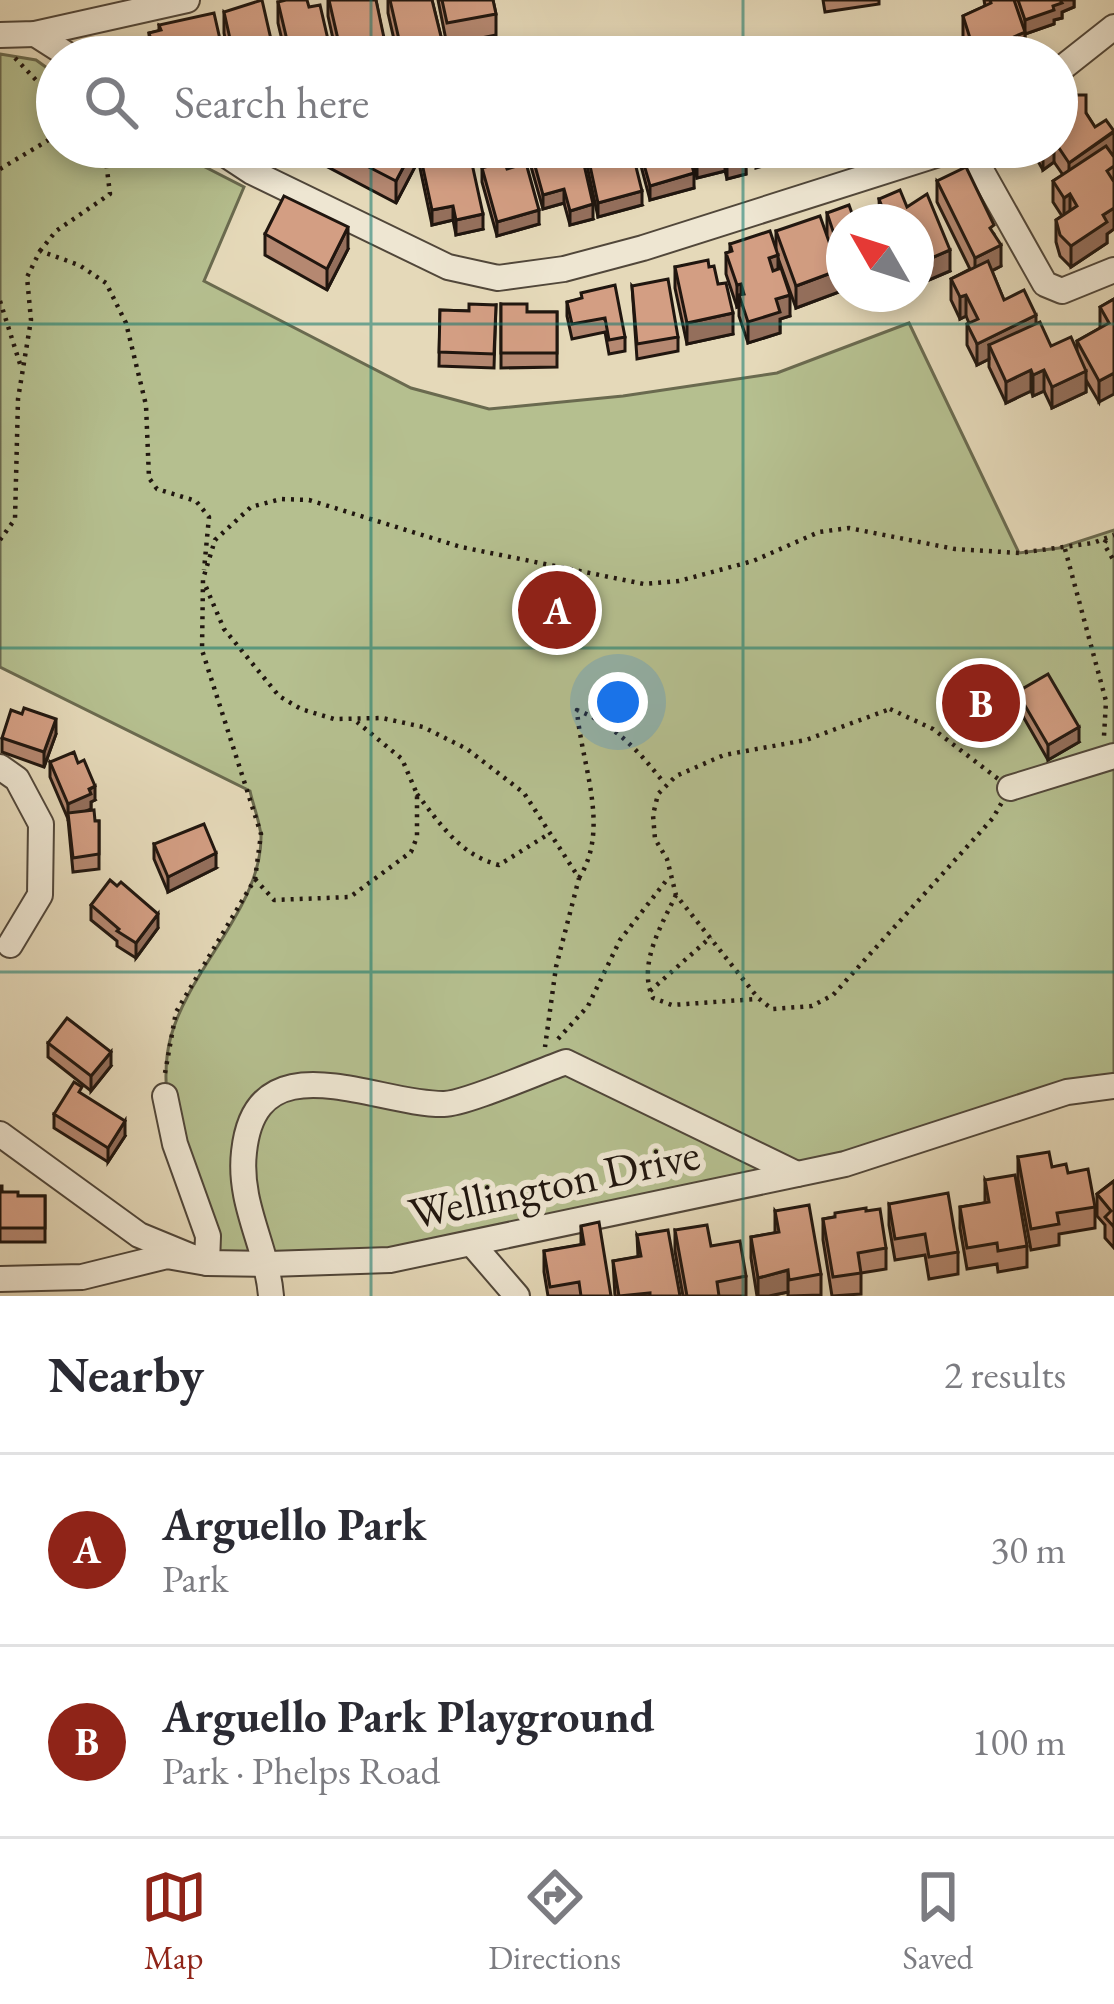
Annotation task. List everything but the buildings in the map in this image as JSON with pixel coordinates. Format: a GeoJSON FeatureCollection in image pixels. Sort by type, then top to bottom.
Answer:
{"type":"FeatureCollection","features":[{"type":"Feature","properties":{"kind":"street"},"geometry":{"type":"LineString","coordinates":[[5,45],[34,34],[187,0]]}},
{"type":"Feature","properties":{"kind":"street"},"geometry":{"type":"LineString","coordinates":[[1078,55],[1114,27]]}},
{"type":"Feature","properties":{"kind":"street"},"geometry":{"type":"LineString","coordinates":[[246,168],[448,267],[498,278],[564,269],[643,248],[897,168]]}},
{"type":"Feature","properties":{"kind":"street"},"geometry":{"type":"LineString","coordinates":[[976,168],[1045,284],[1062,291],[1114,270]]}},
{"type":"Feature","properties":{"kind":"street"},"geometry":{"type":"LineString","coordinates":[[1010,788],[1108,758]]}},
{"type":"Feature","properties":{"kind":"street"},"geometry":{"type":"LineString","coordinates":[[0,767],[17,779],[41,824],[40,895],[10,946]]}},
{"type":"Feature","properties":{"kind":"street"},"geometry":{"type":"LineString","coordinates":[[271,1296],[269,1264],[244,1197],[244,1149],[256,1111],[282,1090],[305,1082],[446,1105],[566,1062],[796,1174]]}},
{"type":"Feature","properties":{"kind":"street","name":"Wellington Drive"},"geometry":{"type":"LineString","coordinates":[[0,1279],[82,1277],[167,1256],[269,1264],[391,1260],[845,1164],[1067,1092],[1114,1085]]}},
{"type":"Feature","properties":{"kind":"street"},"geometry":{"type":"LineString","coordinates":[[0,1134],[139,1235],[207,1262],[208,1236],[175,1144],[165,1096]]}},
{"type":"Feature","properties":{"kind":"street"},"geometry":{"type":"LineString","coordinates":[[473,1245],[517,1296]]}},
{"type":"Feature","properties":{"kind":"path"},"geometry":{"type":"LineString","coordinates":[[5,45],[36,80]]}},
{"type":"Feature","properties":{"kind":"path"},"geometry":{"type":"LineString","coordinates":[[0,169],[36,148]]}},
{"type":"Feature","properties":{"kind":"path"},"geometry":{"type":"LineString","coordinates":[[0,540],[15,519],[21,366],[31,320],[27,277],[56,231],[110,194],[107,168]]}},
{"type":"Feature","properties":{"kind":"path"},"geometry":{"type":"LineString","coordinates":[[40,251],[79,265],[106,283],[126,323],[146,405],[149,478],[157,489],[196,501],[209,517],[202,650],[261,834],[255,879],[176,1012],[165,1060],[165,1096]]}},
{"type":"Feature","properties":{"kind":"path"},"geometry":{"type":"LineString","coordinates":[[0,301],[21,366]]}},
{"type":"Feature","properties":{"kind":"path"},"geometry":{"type":"LineString","coordinates":[[579,878],[524,793],[467,749],[423,728],[382,718],[334,719],[301,710],[279,696],[224,629],[203,579],[215,540],[251,507],[280,499],[309,500],[461,547],[644,584],[679,581],[752,561],[819,532],[849,528],[955,549],[1019,553],[1111,536]]}},
{"type":"Feature","properties":{"kind":"path"},"geometry":{"type":"LineString","coordinates":[[1111,536],[1105,544],[1114,561]]}},
{"type":"Feature","properties":{"kind":"path"},"geometry":{"type":"LineString","coordinates":[[1064,547],[1106,701],[1108,758]]}},
{"type":"Feature","properties":{"kind":"path"},"geometry":{"type":"LineString","coordinates":[[665,784],[614,730],[577,710],[593,812],[592,844],[556,967],[545,1048],[588,1006],[620,940],[669,877]]}},
{"type":"Feature","properties":{"kind":"path"},"geometry":{"type":"LineString","coordinates":[[890,710],[933,729],[1010,788],[993,818],[833,995],[812,1006],[792,1009],[772,1009],[758,998],[676,895],[667,859],[655,839],[658,794],[665,784],[693,767],[724,755],[806,740],[890,710]]}},
{"type":"Feature","properties":{"kind":"path"},"geometry":{"type":"LineString","coordinates":[[354,720],[402,758],[417,794],[462,849],[499,865],[549,833]]}},
{"type":"Feature","properties":{"kind":"path"},"geometry":{"type":"LineString","coordinates":[[255,879],[274,900],[350,897],[411,852],[417,837],[417,794]]}},
{"type":"Feature","properties":{"kind":"path"},"geometry":{"type":"LineString","coordinates":[[676,895],[648,962],[650,991],[660,1004],[758,998]]}},
{"type":"Feature","properties":{"kind":"path"},"geometry":{"type":"LineString","coordinates":[[650,991],[711,937]]}},
{"type":"Feature","properties":{"kind":"green space"},"geometry":{"type":"Polygon","coordinates":[[[0,54],[36,60],[36,168],[207,168],[244,187],[204,281],[411,388],[489,409],[623,396],[777,373],[909,323],[1019,553],[1059,548],[1114,530],[1114,1088],[473,1245],[207,1263],[176,1150],[166,1062],[180,1011],[238,912],[258,862],[261,836],[250,791],[0,667],[0,54]]]}},
{"type":"Feature","properties":{"kind":"place","name":"Arguello Park"},"geometry":{"type":"Point","coordinates":[557,610]}},
{"type":"Feature","properties":{"kind":"place","name":"Arguello Park Playground"},"geometry":{"type":"Point","coordinates":[981,703]}}]}
